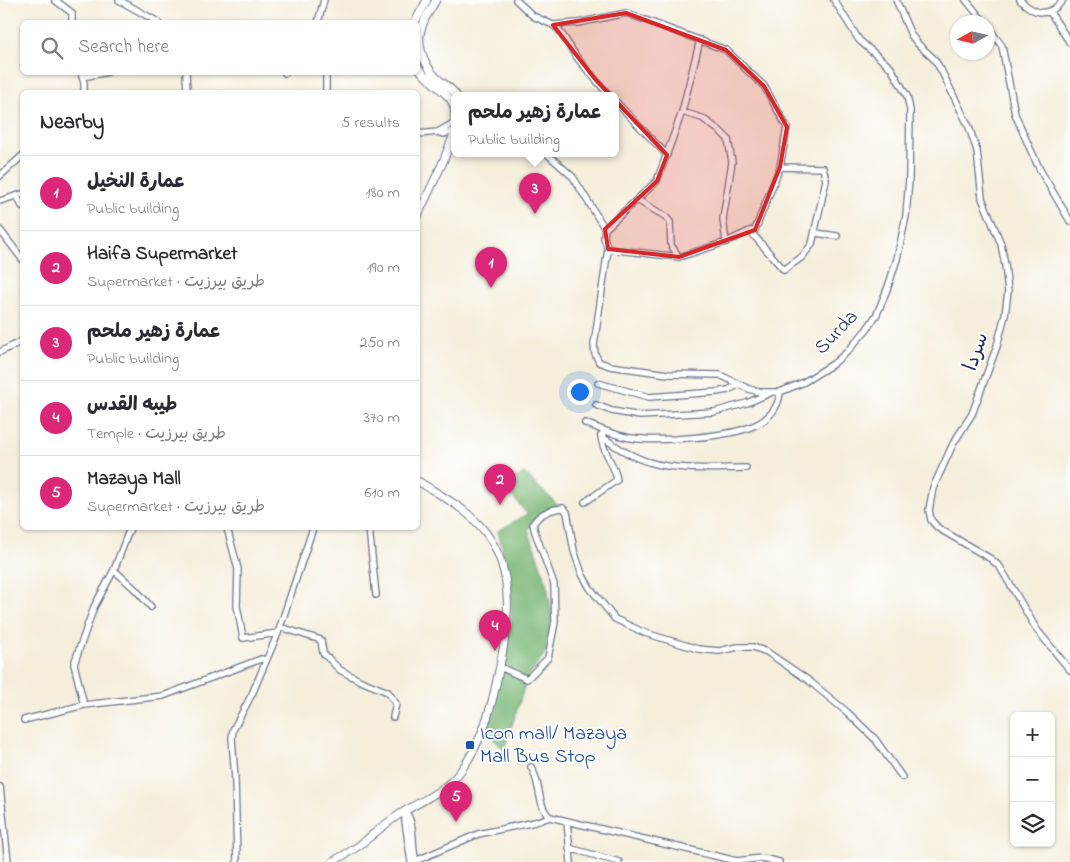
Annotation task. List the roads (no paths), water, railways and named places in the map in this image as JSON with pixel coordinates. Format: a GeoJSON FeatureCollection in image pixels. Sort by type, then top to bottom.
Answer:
{"type":"FeatureCollection","features":[{"type":"Feature","properties":{"kind":"main road"},"geometry":{"type":"LineString","coordinates":[[416,20],[427,0]]}},
{"type":"Feature","properties":{"kind":"main road"},"geometry":{"type":"LineString","coordinates":[[436,0],[422,24],[420,38],[422,51],[428,67],[437,79],[453,92]]}},
{"type":"Feature","properties":{"kind":"main road"},"geometry":{"type":"LineString","coordinates":[[420,70],[426,79],[451,100]]}},
{"type":"Feature","properties":{"kind":"main road"},"geometry":{"type":"LineString","coordinates":[[420,211],[451,148]]}},
{"type":"Feature","properties":{"kind":"main road"},"geometry":{"type":"LineString","coordinates":[[332,861],[360,845],[405,811],[445,786],[458,774],[466,763],[485,725],[492,704],[508,628],[506,582],[495,547],[469,513],[420,482]]}},
{"type":"Feature","properties":{"kind":"street"},"geometry":{"type":"LineString","coordinates":[[55,0],[72,13],[72,20]]}},
{"type":"Feature","properties":{"kind":"street"},"geometry":{"type":"LineString","coordinates":[[119,0],[154,20]]}},
{"type":"Feature","properties":{"kind":"street"},"geometry":{"type":"LineString","coordinates":[[319,20],[324,0]]}},
{"type":"Feature","properties":{"kind":"street"},"geometry":{"type":"LineString","coordinates":[[516,0],[533,16],[554,25],[559,30],[578,59],[607,92]]}},
{"type":"Feature","properties":{"kind":"street","name":"Surda"},"geometry":{"type":"LineString","coordinates":[[550,157],[573,177],[604,229],[604,238],[608,249],[594,345],[595,354],[599,362],[610,366],[668,374],[720,375],[738,385],[760,392],[780,392],[804,382],[833,364],[847,352],[877,314],[897,259],[906,216],[909,179],[910,122],[907,96],[891,68],[859,40],[834,0]]}},
{"type":"Feature","properties":{"kind":"street","name":"سردا"},"geometry":{"type":"LineString","coordinates":[[896,0],[911,35],[934,59],[969,126],[979,162],[982,198],[1001,244],[1008,292],[1005,315],[997,346],[972,414],[953,444],[933,488],[929,500],[931,520],[938,528],[1000,566],[1037,630],[1070,670]]}},
{"type":"Feature","properties":{"kind":"street"},"geometry":{"type":"LineString","coordinates":[[966,0],[978,15]]}},
{"type":"Feature","properties":{"kind":"street"},"geometry":{"type":"LineString","coordinates":[[1020,0],[1035,11],[1046,13],[1057,8],[1063,0]]}},
{"type":"Feature","properties":{"kind":"street"},"geometry":{"type":"LineString","coordinates":[[1050,12],[1070,43]]}},
{"type":"Feature","properties":{"kind":"street"},"geometry":{"type":"LineString","coordinates":[[554,25],[578,23],[626,13],[726,50],[764,86],[787,126],[780,167],[755,230],[726,242],[679,257],[608,249]]}},
{"type":"Feature","properties":{"kind":"street"},"geometry":{"type":"LineString","coordinates":[[995,36],[1002,46],[1015,114],[1040,170],[1070,221]]}},
{"type":"Feature","properties":{"kind":"street"},"geometry":{"type":"LineString","coordinates":[[604,229],[657,181],[682,112],[700,40]]}},
{"type":"Feature","properties":{"kind":"street"},"geometry":{"type":"LineString","coordinates":[[81,75],[84,90]]}},
{"type":"Feature","properties":{"kind":"street"},"geometry":{"type":"LineString","coordinates":[[186,75],[186,90]]}},
{"type":"Feature","properties":{"kind":"street"},"geometry":{"type":"LineString","coordinates":[[326,75],[326,90]]}},
{"type":"Feature","properties":{"kind":"street"},"geometry":{"type":"LineString","coordinates":[[619,105],[667,155]]}},
{"type":"Feature","properties":{"kind":"street"},"geometry":{"type":"LineString","coordinates":[[682,112],[702,118],[728,139],[732,162],[723,218],[726,242]]}},
{"type":"Feature","properties":{"kind":"street"},"geometry":{"type":"LineString","coordinates":[[420,134],[441,133],[451,128]]}},
{"type":"Feature","properties":{"kind":"street"},"geometry":{"type":"LineString","coordinates":[[441,133],[451,145]]}},
{"type":"Feature","properties":{"kind":"street"},"geometry":{"type":"LineString","coordinates":[[0,176],[20,158]]}},
{"type":"Feature","properties":{"kind":"street"},"geometry":{"type":"LineString","coordinates":[[750,231],[784,270],[802,257],[812,244],[816,233],[826,180],[823,168],[780,167]]}},
{"type":"Feature","properties":{"kind":"street"},"geometry":{"type":"LineString","coordinates":[[0,201],[20,195]]}},
{"type":"Feature","properties":{"kind":"street"},"geometry":{"type":"LineString","coordinates":[[637,200],[665,216],[670,222],[671,245],[679,257]]}},
{"type":"Feature","properties":{"kind":"street"},"geometry":{"type":"LineString","coordinates":[[0,230],[20,256]]}},
{"type":"Feature","properties":{"kind":"street"},"geometry":{"type":"LineString","coordinates":[[816,233],[837,236]]}},
{"type":"Feature","properties":{"kind":"street"},"geometry":{"type":"LineString","coordinates":[[0,352],[20,342]]}},
{"type":"Feature","properties":{"kind":"street"},"geometry":{"type":"LineString","coordinates":[[598,383],[649,397],[716,392],[728,390],[738,385]]}},
{"type":"Feature","properties":{"kind":"street"},"geometry":{"type":"LineString","coordinates":[[603,434],[651,440],[731,433],[754,426],[764,420],[772,413],[780,400],[780,392]]}},
{"type":"Feature","properties":{"kind":"street"},"geometry":{"type":"LineString","coordinates":[[596,405],[640,416],[714,412],[747,403],[772,393]]}},
{"type":"Feature","properties":{"kind":"street"},"geometry":{"type":"LineString","coordinates":[[585,423],[634,457],[650,463],[698,468],[746,468]]}},
{"type":"Feature","properties":{"kind":"street"},"geometry":{"type":"LineString","coordinates":[[585,502],[617,480],[616,473],[602,444],[603,434]]}},
{"type":"Feature","properties":{"kind":"street"},"geometry":{"type":"LineString","coordinates":[[500,667],[527,679],[548,658],[555,622],[554,584],[533,524],[537,518],[546,512],[563,508],[567,512],[574,551],[582,574],[590,588],[615,619],[622,624],[645,633],[698,649],[719,652],[738,647],[752,647],[767,652],[808,680],[847,712],[875,738],[902,777]]}},
{"type":"Feature","properties":{"kind":"street"},"geometry":{"type":"LineString","coordinates":[[84,705],[74,664],[94,607],[114,570],[129,530]]}},
{"type":"Feature","properties":{"kind":"street"},"geometry":{"type":"LineString","coordinates":[[228,530],[238,569],[237,606],[242,638],[279,630],[320,640],[323,653],[340,670],[361,682],[388,692],[396,704],[393,716]]}},
{"type":"Feature","properties":{"kind":"street"},"geometry":{"type":"LineString","coordinates":[[237,862],[232,738],[237,722],[252,694],[279,630],[312,530]]}},
{"type":"Feature","properties":{"kind":"street"},"geometry":{"type":"LineString","coordinates":[[369,530],[376,595]]}},
{"type":"Feature","properties":{"kind":"street"},"geometry":{"type":"LineString","coordinates":[[114,570],[136,590],[150,607]]}},
{"type":"Feature","properties":{"kind":"street"},"geometry":{"type":"LineString","coordinates":[[24,720],[84,705],[163,696],[261,659],[266,660]]}},
{"type":"Feature","properties":{"kind":"street"},"geometry":{"type":"LineString","coordinates":[[531,767],[539,786],[543,811],[550,818]]}},
{"type":"Feature","properties":{"kind":"street"},"geometry":{"type":"LineString","coordinates":[[0,787],[1,814],[8,862]]}},
{"type":"Feature","properties":{"kind":"street"},"geometry":{"type":"LineString","coordinates":[[405,811],[405,821],[414,862],[478,834],[550,818],[737,862],[762,858],[779,862]]}},
{"type":"Feature","properties":{"kind":"street"},"geometry":{"type":"LineString","coordinates":[[567,822],[570,862]]}},
{"type":"Feature","properties":{"kind":"street"},"geometry":{"type":"LineString","coordinates":[[570,848],[619,862]]}},
{"type":"Feature","properties":{"kind":"place","name":"عمارة زهير ملحم"},"geometry":{"type":"Point","coordinates":[535,214]}},
{"type":"Feature","properties":{"kind":"place","name":"عمارة النخيل"},"geometry":{"type":"Point","coordinates":[491,288]}},
{"type":"Feature","properties":{"kind":"place","name":"Haifa Supermarket"},"geometry":{"type":"Point","coordinates":[500,505]}},
{"type":"Feature","properties":{"kind":"place","name":"طيبه القدس"},"geometry":{"type":"Point","coordinates":[495,651]}},
{"type":"Feature","properties":{"kind":"place","name":"Icon mall/ Mazaya Mall Bus Stop"},"geometry":{"type":"Point","coordinates":[470,745]}},
{"type":"Feature","properties":{"kind":"place","name":"Mazaya Mall"},"geometry":{"type":"Point","coordinates":[456,822]}}]}
